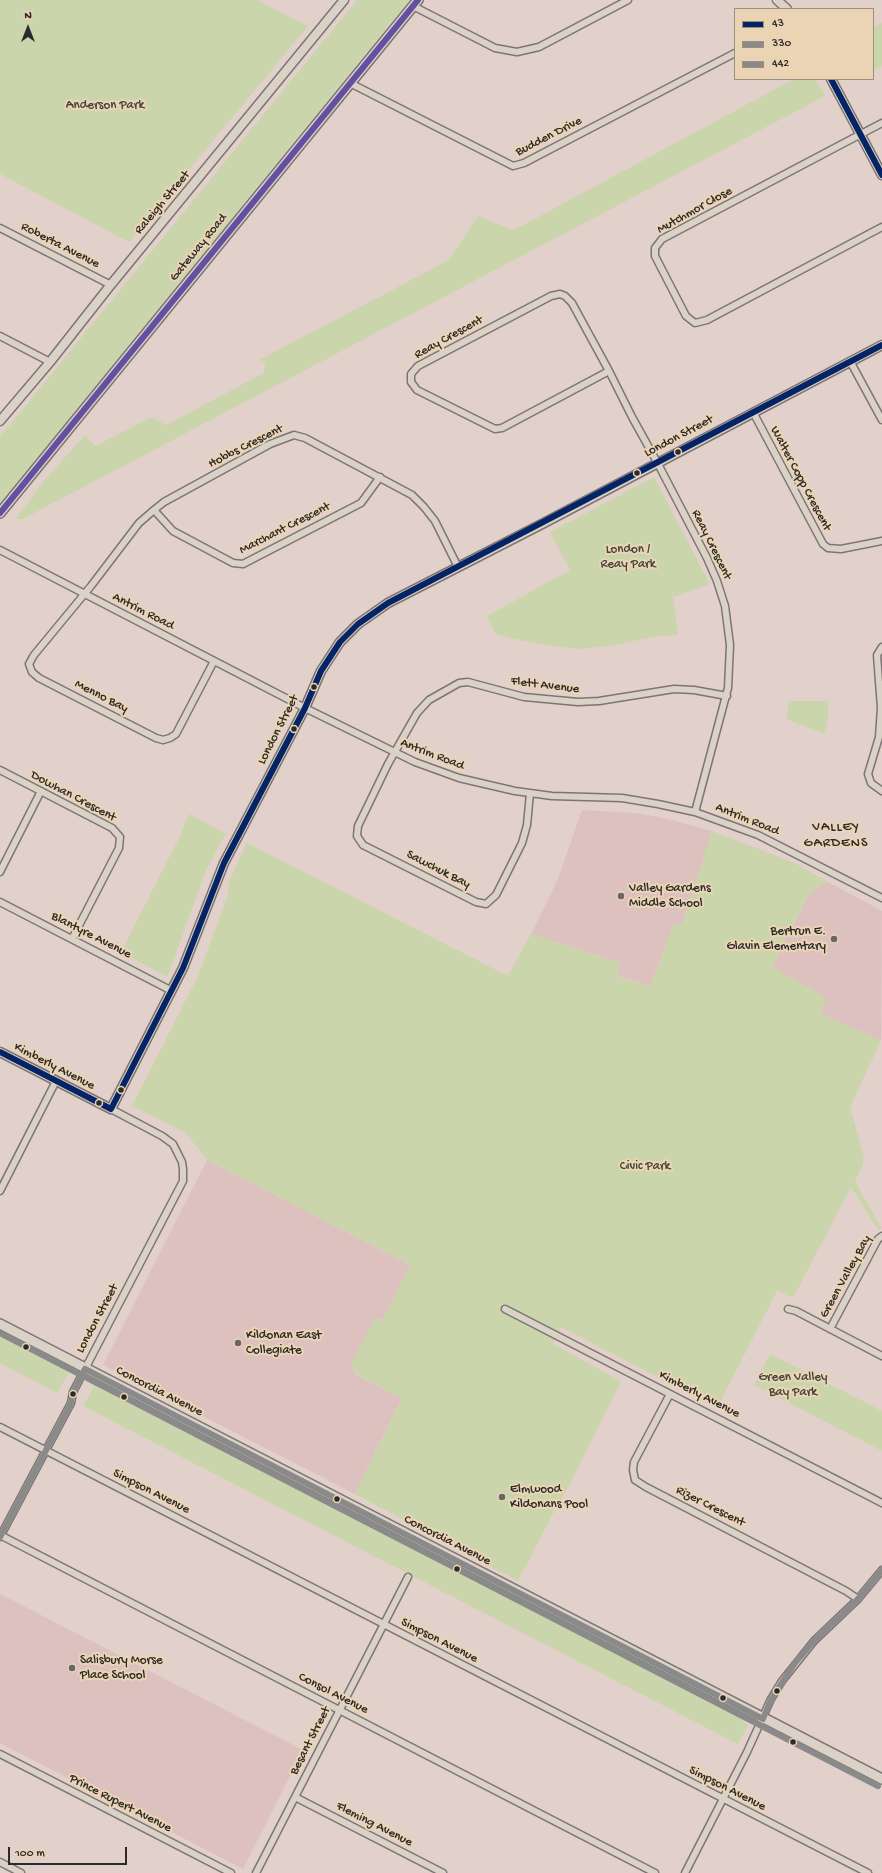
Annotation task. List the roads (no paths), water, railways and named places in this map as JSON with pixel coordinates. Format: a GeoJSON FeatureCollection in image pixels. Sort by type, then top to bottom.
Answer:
{"type":"FeatureCollection","features":[{"type":"Feature","properties":{"kind":"main road","name":"Gateway Road"},"geometry":{"type":"LineString","coordinates":[[0,513],[416,3]]}},
{"type":"Feature","properties":{"kind":"main road","name":"Concordia Avenue"},"geometry":{"type":"LineString","coordinates":[[0,1324],[882,1779]]}},
{"type":"Feature","properties":{"kind":"street","name":"Raleigh Street"},"geometry":{"type":"LineString","coordinates":[[0,420],[50,362],[344,0]]}},
{"type":"Feature","properties":{"kind":"street"},"geometry":{"type":"LineString","coordinates":[[416,3],[495,48],[517,52],[539,47],[628,0]]}},
{"type":"Feature","properties":{"kind":"street"},"geometry":{"type":"LineString","coordinates":[[777,0],[786,8]]}},
{"type":"Feature","properties":{"kind":"street","name":"Budden Drive"},"geometry":{"type":"LineString","coordinates":[[350,83],[513,166],[531,159],[734,54]]}},
{"type":"Feature","properties":{"kind":"street"},"geometry":{"type":"LineString","coordinates":[[832,80],[882,175]]}},
{"type":"Feature","properties":{"kind":"street"},"geometry":{"type":"LineString","coordinates":[[861,134],[882,123]]}},
{"type":"Feature","properties":{"kind":"street","name":"Mutchmor Close"},"geometry":{"type":"LineString","coordinates":[[861,134],[662,239],[655,248],[655,256],[686,316],[695,323],[707,320],[882,227]]}},
{"type":"Feature","properties":{"kind":"street","name":"Roberta Avenue"},"geometry":{"type":"LineString","coordinates":[[0,228],[111,285]]}},
{"type":"Feature","properties":{"kind":"street","name":"Reay Crescent"},"geometry":{"type":"LineString","coordinates":[[609,372],[502,428],[495,429],[417,390],[411,382],[411,374],[418,366],[551,296],[560,294],[572,303],[609,372],[657,462],[711,565],[727,614],[730,659],[727,696],[695,812]]}},
{"type":"Feature","properties":{"kind":"street"},"geometry":{"type":"LineString","coordinates":[[0,336],[50,362]]}},
{"type":"Feature","properties":{"kind":"street","name":"London Street"},"geometry":{"type":"LineString","coordinates":[[111,1109],[172,991],[194,943],[224,862],[305,708],[321,671],[340,642],[358,624],[388,604],[882,345]]}},
{"type":"Feature","properties":{"kind":"street"},"geometry":{"type":"LineString","coordinates":[[850,361],[882,420]]}},
{"type":"Feature","properties":{"kind":"street","name":"Walter Copp Crescent"},"geometry":{"type":"LineString","coordinates":[[753,412],[823,544],[828,548],[841,549],[882,541]]}},
{"type":"Feature","properties":{"kind":"street","name":"Hobbs Crescent"},"geometry":{"type":"LineString","coordinates":[[84,594],[139,523],[164,502],[270,444],[294,435],[305,438],[412,495],[435,521],[458,568]]}},
{"type":"Feature","properties":{"kind":"street","name":"Marchant Crescent"},"geometry":{"type":"LineString","coordinates":[[154,510],[173,531],[233,563],[243,564],[361,503],[380,477]]}},
{"type":"Feature","properties":{"kind":"street","name":"Antrim Road"},"geometry":{"type":"LineString","coordinates":[[0,550],[395,753],[459,778],[530,793],[552,796],[622,798],[695,812],[754,833],[882,898]]}},
{"type":"Feature","properties":{"kind":"street","name":"Menno Bay"},"geometry":{"type":"LineString","coordinates":[[84,594],[34,654],[29,664],[32,672],[39,678],[156,738],[163,740],[176,734],[214,661]]}},
{"type":"Feature","properties":{"kind":"street"},"geometry":{"type":"LineString","coordinates":[[882,647],[877,655],[881,723],[879,738],[868,774],[871,783],[882,791]]}},
{"type":"Feature","properties":{"kind":"street","name":"Flett Avenue"},"geometry":{"type":"LineString","coordinates":[[395,753],[422,706],[429,700],[464,681],[524,697],[564,701],[599,702],[674,689],[694,690],[727,696]]}},
{"type":"Feature","properties":{"kind":"street","name":"Sawchuk Bay"},"geometry":{"type":"LineString","coordinates":[[395,753],[358,826],[357,836],[363,845],[481,904],[486,904],[496,895],[522,843],[527,824],[530,793]]}},
{"type":"Feature","properties":{"kind":"street","name":"Dowhan Crescent"},"geometry":{"type":"LineString","coordinates":[[0,770],[112,828],[120,837],[119,848],[72,939]]}},
{"type":"Feature","properties":{"kind":"street"},"geometry":{"type":"LineString","coordinates":[[0,872],[41,791]]}},
{"type":"Feature","properties":{"kind":"street","name":"Blantyre Avenue"},"geometry":{"type":"LineString","coordinates":[[0,902],[172,991]]}},
{"type":"Feature","properties":{"kind":"street","name":"Kimberly Avenue"},"geometry":{"type":"LineString","coordinates":[[0,1052],[162,1136]]}},
{"type":"Feature","properties":{"kind":"street"},"geometry":{"type":"LineString","coordinates":[[0,1191],[56,1082]]}},
{"type":"Feature","properties":{"kind":"street","name":"London Street"},"geometry":{"type":"LineString","coordinates":[[0,1536],[71,1403],[73,1392],[182,1181],[184,1169],[176,1149],[168,1139],[162,1136]]}},
{"type":"Feature","properties":{"kind":"street"},"geometry":{"type":"LineString","coordinates":[[0,1173],[7,1177]]}},
{"type":"Feature","properties":{"kind":"street","name":"Green Valley Bay"},"geometry":{"type":"LineString","coordinates":[[830,1329],[878,1239],[882,1236]]}},
{"type":"Feature","properties":{"kind":"street","name":"Kimberly Avenue"},"geometry":{"type":"LineString","coordinates":[[505,1309],[882,1503]]}},
{"type":"Feature","properties":{"kind":"street","name":"Green Valley Bay"},"geometry":{"type":"LineString","coordinates":[[788,1309],[882,1356]]}},
{"type":"Feature","properties":{"kind":"street","name":"Rizer Crescent"},"geometry":{"type":"LineString","coordinates":[[670,1394],[634,1462],[633,1470],[635,1480],[846,1591],[858,1599]]}},
{"type":"Feature","properties":{"kind":"street","name":"Simpson Avenue"},"geometry":{"type":"LineString","coordinates":[[0,1427],[868,1873]]}},
{"type":"Feature","properties":{"kind":"street","name":"Consol Avenue"},"geometry":{"type":"LineString","coordinates":[[0,1536],[655,1873]]}},
{"type":"Feature","properties":{"kind":"street"},"geometry":{"type":"LineString","coordinates":[[684,1873],[724,1799],[771,1699],[795,1663],[814,1641],[858,1599],[882,1570]]}},
{"type":"Feature","properties":{"kind":"street","name":"Besant Street"},"geometry":{"type":"LineString","coordinates":[[256,1873],[408,1577]]}},
{"type":"Feature","properties":{"kind":"street","name":"Prince Rupert Avenue"},"geometry":{"type":"LineString","coordinates":[[0,1754],[231,1873]]}},
{"type":"Feature","properties":{"kind":"street","name":"Fleming Avenue"},"geometry":{"type":"LineString","coordinates":[[295,1797],[443,1873]]}},
{"type":"Feature","properties":{"kind":"street"},"geometry":{"type":"LineString","coordinates":[[0,1862],[21,1873]]}},
{"type":"Feature","properties":{"kind":"place","name":"Valley Gardens Middle School"},"geometry":{"type":"Point","coordinates":[621,896]}},
{"type":"Feature","properties":{"kind":"place","name":"Bertrun E. Glavin Elementary"},"geometry":{"type":"Point","coordinates":[834,939]}},
{"type":"Feature","properties":{"kind":"place","name":"Kildonan East Collegiate"},"geometry":{"type":"Point","coordinates":[238,1343]}},
{"type":"Feature","properties":{"kind":"place","name":"Elmwood Kildonans Pool"},"geometry":{"type":"Point","coordinates":[502,1497]}},
{"type":"Feature","properties":{"kind":"place","name":"Salisbury Morse Place School"},"geometry":{"type":"Point","coordinates":[72,1668]}},
{"type":"Feature","properties":{"kind":"district","name":"VALLEY GARDENS"},"geometry":{"type":"Point","coordinates":[836,836]}},
{"type":"Feature","properties":{"kind":"park label","name":"Anderson Park"},"geometry":{"type":"Point","coordinates":[105,106]}},
{"type":"Feature","properties":{"kind":"park label","name":"London / Reay Park"},"geometry":{"type":"Point","coordinates":[628,558]}},
{"type":"Feature","properties":{"kind":"park label","name":"Civic Park"},"geometry":{"type":"Point","coordinates":[645,1167]}},
{"type":"Feature","properties":{"kind":"park label","name":"Green Valley Bay Park"},"geometry":{"type":"Point","coordinates":[793,1386]}}]}
